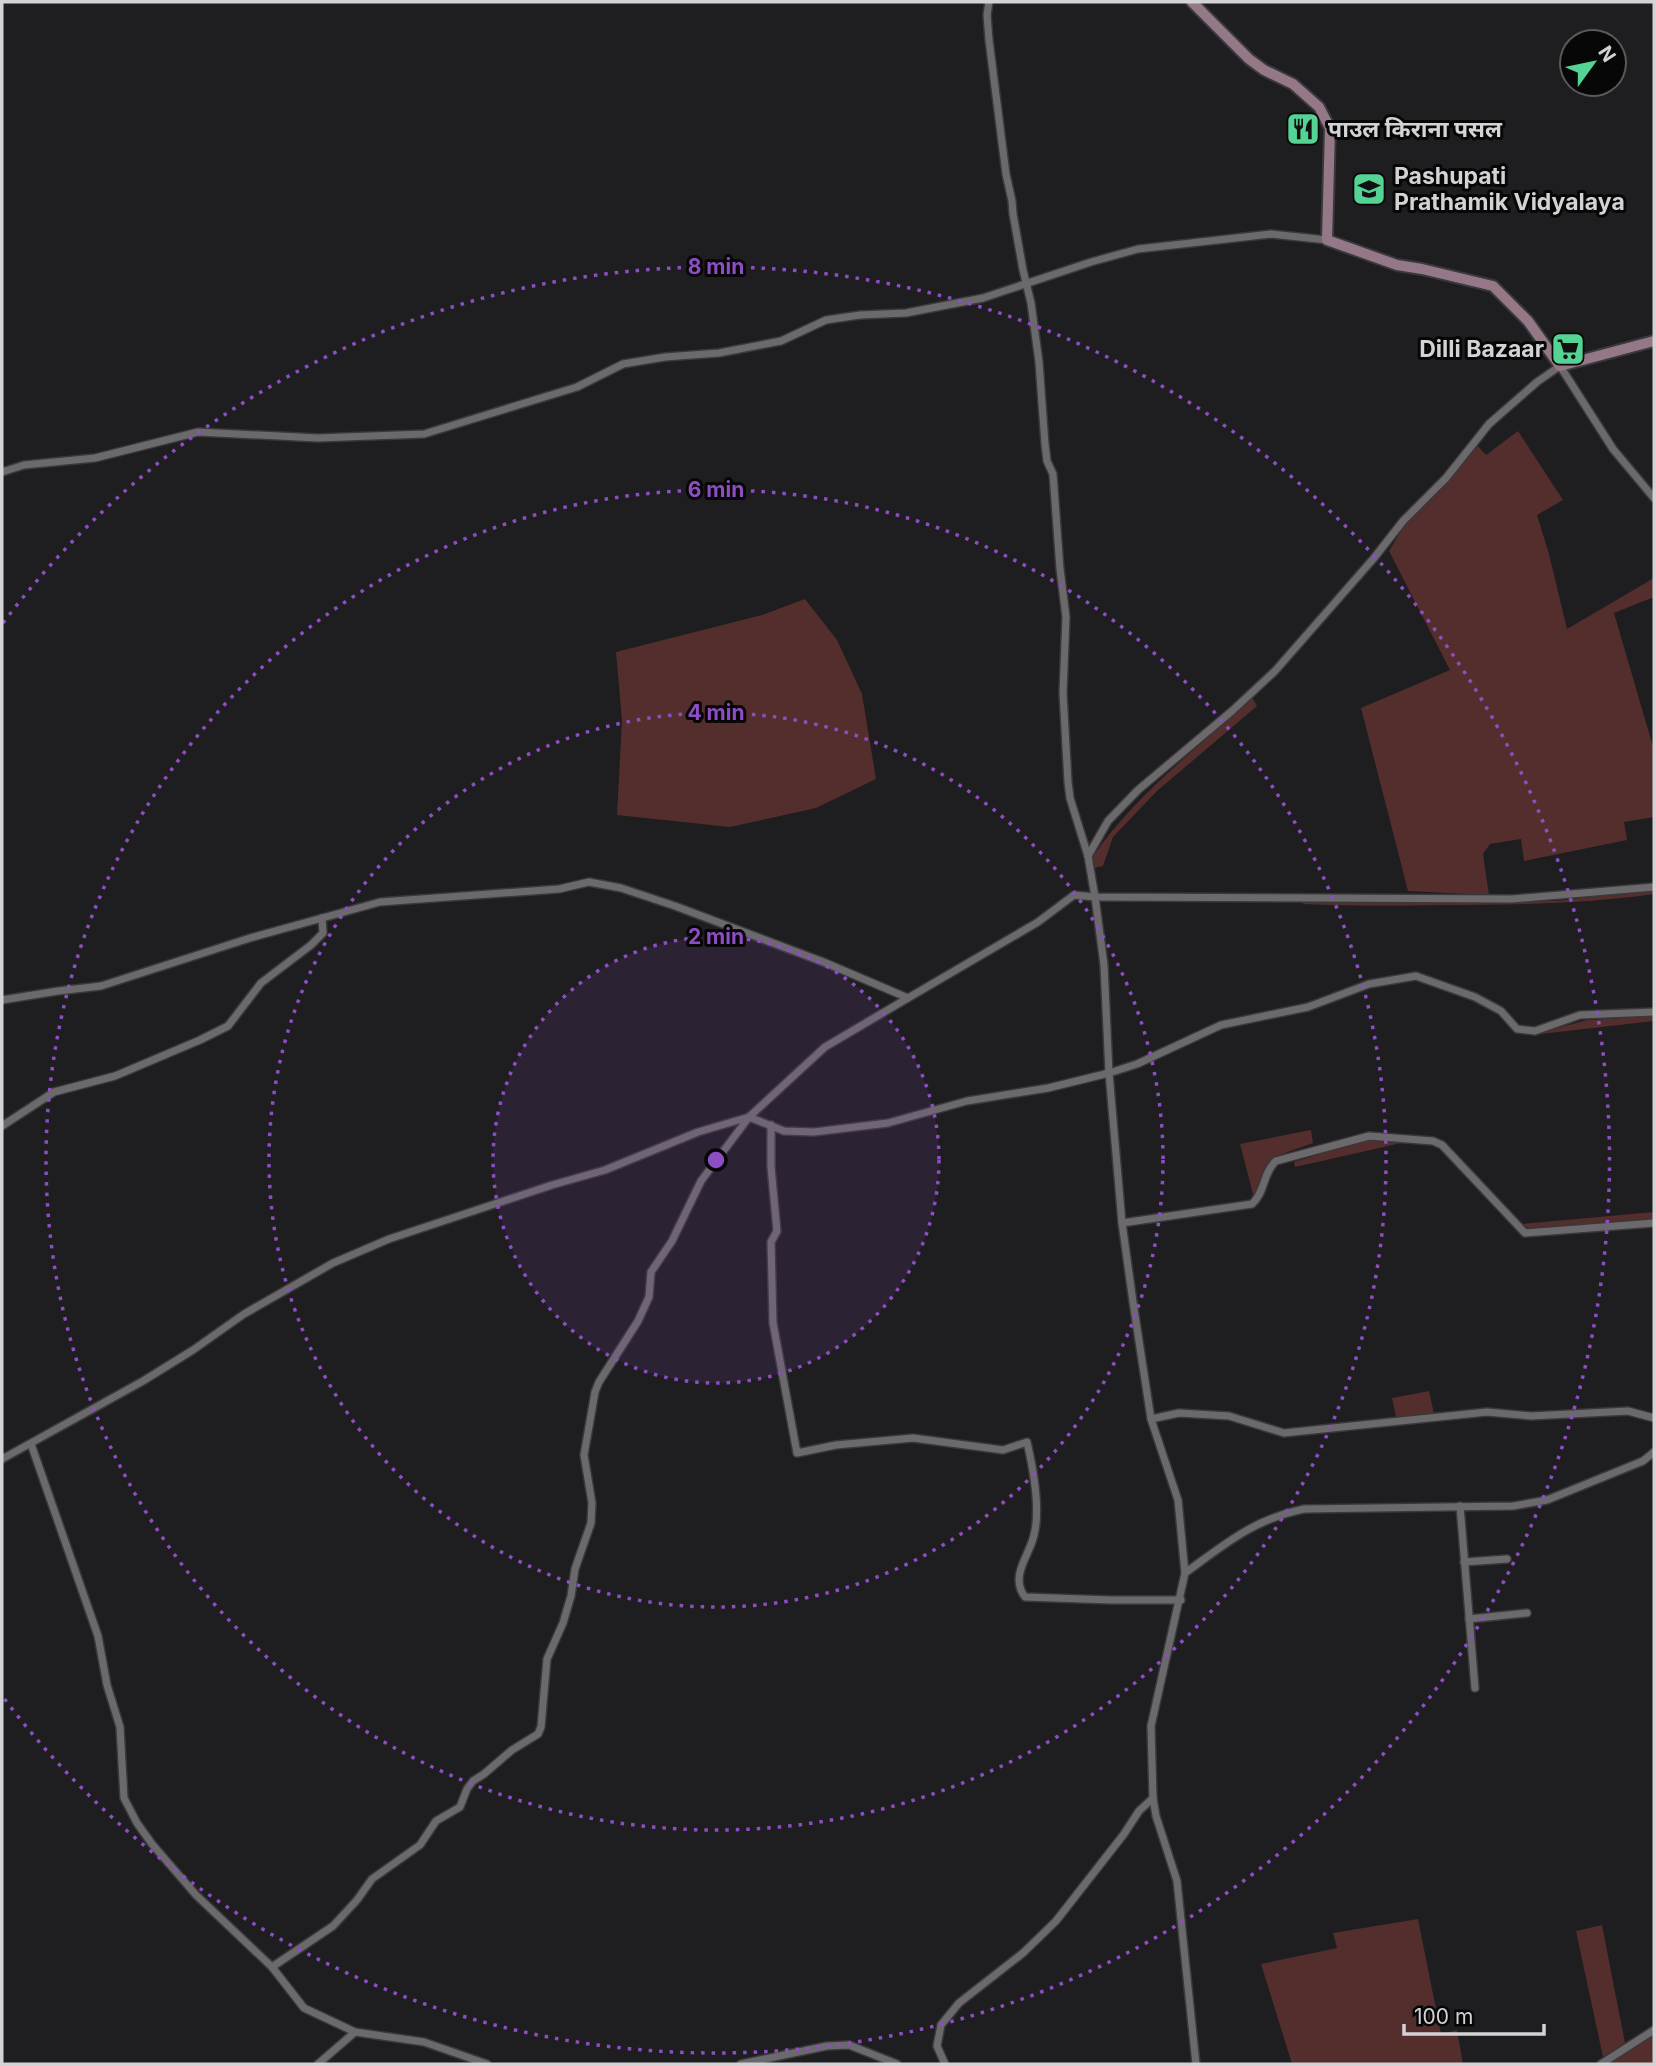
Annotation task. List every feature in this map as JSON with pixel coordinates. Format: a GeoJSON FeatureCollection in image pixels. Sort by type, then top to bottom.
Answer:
{"type":"FeatureCollection","features":[{"type":"Feature","properties":{"kind":"street"},"geometry":{"type":"LineString","coordinates":[[989,2],[989,40],[1006,174],[1017,242],[1031,303],[1039,362],[1045,444],[1053,474],[1066,617],[1063,692],[1068,782],[1070,798],[1088,856],[1104,965],[1122,1223],[1151,1419],[1178,1500],[1185,1573],[1151,1726],[1153,1798],[1156,1816],[1177,1881],[1196,2064]]}},
{"type":"Feature","properties":{"kind":"street"},"geometry":{"type":"LineString","coordinates":[[1192,2],[1249,58],[1264,70],[1293,84],[1320,107],[1330,128],[1327,240]]}},
{"type":"Feature","properties":{"kind":"street"},"geometry":{"type":"LineString","coordinates":[[2,472],[24,465],[95,458],[198,432],[318,438],[424,434],[577,387],[623,364],[665,356],[719,353],[781,341],[826,320],[906,313],[983,298],[1138,249],[1271,234],[1327,240],[1387,262],[1493,286],[1528,321],[1613,449],[1654,498]]}},
{"type":"Feature","properties":{"kind":"street"},"geometry":{"type":"LineString","coordinates":[[1088,856],[1108,821],[1138,790],[1275,671],[1403,521],[1446,478],[1489,424],[1537,382],[1560,366],[1654,341]]}},
{"type":"Feature","properties":{"kind":"street"},"geometry":{"type":"LineString","coordinates":[[2,1000],[102,986],[250,938],[380,902],[559,889],[589,882],[621,888],[675,906],[826,963],[908,998]]}},
{"type":"Feature","properties":{"kind":"street"},"geometry":{"type":"LineString","coordinates":[[272,1967],[333,1926],[372,1880],[420,1845],[436,1821],[460,1807],[473,1781],[512,1750],[538,1734],[541,1727],[547,1659],[568,1605],[575,1569],[591,1523],[592,1503],[584,1455],[599,1382],[638,1321],[649,1297],[651,1272],[671,1241],[701,1181],[749,1117],[825,1047],[1038,922],[1074,895],[1512,899],[1654,887]]}},
{"type":"Feature","properties":{"kind":"street"},"geometry":{"type":"LineString","coordinates":[[2,1126],[54,1092],[115,1076],[228,1026],[261,983],[312,945],[323,933],[321,918]]}},
{"type":"Feature","properties":{"kind":"street"},"geometry":{"type":"LineString","coordinates":[[2,1459],[153,1375],[244,1314],[333,1263],[389,1239],[605,1170],[698,1132],[749,1117],[784,1130],[814,1132],[888,1123],[967,1101],[1048,1088],[1110,1073],[1137,1064],[1221,1025],[1308,1007],[1369,984],[1416,976],[1475,997],[1501,1011],[1517,1028],[1535,1031],[1580,1015],[1654,1012]]}},
{"type":"Feature","properties":{"kind":"street"},"geometry":{"type":"LineString","coordinates":[[771,1125],[771,1167],[777,1231],[771,1242],[773,1323],[797,1453],[913,1438],[1003,1450],[1027,1442],[1033,1465],[1036,1498],[1035,1532],[1022,1562],[1020,1588],[1025,1597],[1181,1600]]}},
{"type":"Feature","properties":{"kind":"street"},"geometry":{"type":"LineString","coordinates":[[1122,1223],[1252,1205],[1276,1161],[1368,1136],[1433,1141],[1442,1145],[1525,1233],[1654,1223]]}},
{"type":"Feature","properties":{"kind":"street"},"geometry":{"type":"LineString","coordinates":[[1151,1419],[1179,1413],[1229,1416],[1284,1433],[1487,1412],[1531,1416],[1628,1411],[1654,1418]]}},
{"type":"Feature","properties":{"kind":"street"},"geometry":{"type":"LineString","coordinates":[[31,1444],[98,1636],[107,1685],[120,1727],[124,1798],[152,1844],[196,1895],[272,1967],[304,2008],[355,2032],[424,2042],[487,2064]]}},
{"type":"Feature","properties":{"kind":"street"},"geometry":{"type":"LineString","coordinates":[[1185,1573],[1242,1532],[1282,1513],[1304,1509],[1513,1506],[1547,1500],[1643,1461],[1654,1452]]}},
{"type":"Feature","properties":{"kind":"street"},"geometry":{"type":"LineString","coordinates":[[1460,1506],[1475,1688]]}},
{"type":"Feature","properties":{"kind":"street"},"geometry":{"type":"LineString","coordinates":[[1464,1562],[1507,1559]]}},
{"type":"Feature","properties":{"kind":"street"},"geometry":{"type":"LineString","coordinates":[[1469,1619],[1527,1613]]}},
{"type":"Feature","properties":{"kind":"street"},"geometry":{"type":"LineString","coordinates":[[945,2064],[937,2046],[941,2025],[959,2003],[1023,1953],[1056,1921],[1139,1811],[1153,1798]]}},
{"type":"Feature","properties":{"kind":"street"},"geometry":{"type":"LineString","coordinates":[[1601,2064],[1654,2030]]}},
{"type":"Feature","properties":{"kind":"street"},"geometry":{"type":"LineString","coordinates":[[317,2064],[355,2032]]}},
{"type":"Feature","properties":{"kind":"street"},"geometry":{"type":"LineString","coordinates":[[741,2064],[827,2046],[849,2045],[897,2064]]}},
{"type":"Feature","properties":{"kind":"shaded area"},"geometry":{"type":"Polygon","coordinates":[[[1518,431],[1563,500],[1537,515],[1567,629],[1654,578],[1654,597],[1614,613],[1654,750],[1654,817],[1624,822],[1627,840],[1524,861],[1521,839],[1490,844],[1483,854],[1489,895],[1408,891],[1361,708],[1450,670],[1389,551],[1405,524],[1477,445],[1486,455],[1518,431]]]}},
{"type":"Feature","properties":{"kind":"shaded area"},"geometry":{"type":"Polygon","coordinates":[[[805,599],[837,640],[862,694],[876,779],[816,808],[730,827],[617,815],[622,720],[616,652],[762,615],[805,599]]]}},
{"type":"Feature","properties":{"kind":"shaded area"},"geometry":{"type":"Polygon","coordinates":[[[1252,697],[1257,706],[1157,791],[1113,837],[1103,866],[1094,868],[1092,858],[1127,814],[1252,697]]]}},
{"type":"Feature","properties":{"kind":"shaded area"},"geometry":{"type":"Polygon","coordinates":[[[1654,890],[1654,894],[1548,903],[1389,906],[1302,904],[1556,901],[1654,890]]]}},
{"type":"Feature","properties":{"kind":"shaded area"},"geometry":{"type":"Polygon","coordinates":[[[1654,1016],[1654,1021],[1532,1035],[1587,1020],[1654,1016]]]}},
{"type":"Feature","properties":{"kind":"shaded area"},"geometry":{"type":"Polygon","coordinates":[[[1311,1130],[1313,1143],[1274,1157],[1268,1163],[1254,1198],[1240,1144],[1311,1130]]]}},
{"type":"Feature","properties":{"kind":"shaded area"},"geometry":{"type":"Polygon","coordinates":[[[1369,1139],[1410,1141],[1295,1167],[1294,1162],[1369,1139]]]}},
{"type":"Feature","properties":{"kind":"shaded area"},"geometry":{"type":"Polygon","coordinates":[[[1654,1212],[1654,1220],[1531,1230],[1522,1224],[1654,1212]]]}},
{"type":"Feature","properties":{"kind":"shaded area"},"geometry":{"type":"Polygon","coordinates":[[[1429,1391],[1434,1414],[1396,1417],[1392,1398],[1429,1391]]]}},
{"type":"Feature","properties":{"kind":"shaded area"},"geometry":{"type":"Polygon","coordinates":[[[1418,1919],[1441,2034],[1457,2030],[1463,2064],[1292,2064],[1261,1964],[1337,1948],[1333,1933],[1418,1919]]]}},
{"type":"Feature","properties":{"kind":"shaded area"},"geometry":{"type":"Polygon","coordinates":[[[1602,1925],[1625,2043],[1603,2057],[1576,1931],[1602,1925]]]}},
{"type":"Feature","properties":{"kind":"shaded area"},"geometry":{"type":"Polygon","coordinates":[[[1654,2033],[1654,2064],[1608,2064],[1608,2063],[1654,2033]]]}},
{"type":"Feature","properties":{"kind":"place","name":"पाउल किराना पसल"},"geometry":{"type":"Point","coordinates":[1303,129]}},
{"type":"Feature","properties":{"kind":"place","name":"Pashupati Prathamik Vidyalaya"},"geometry":{"type":"Point","coordinates":[1369,189]}},
{"type":"Feature","properties":{"kind":"place","name":"Dilli Bazaar"},"geometry":{"type":"Point","coordinates":[1568,349]}}]}
